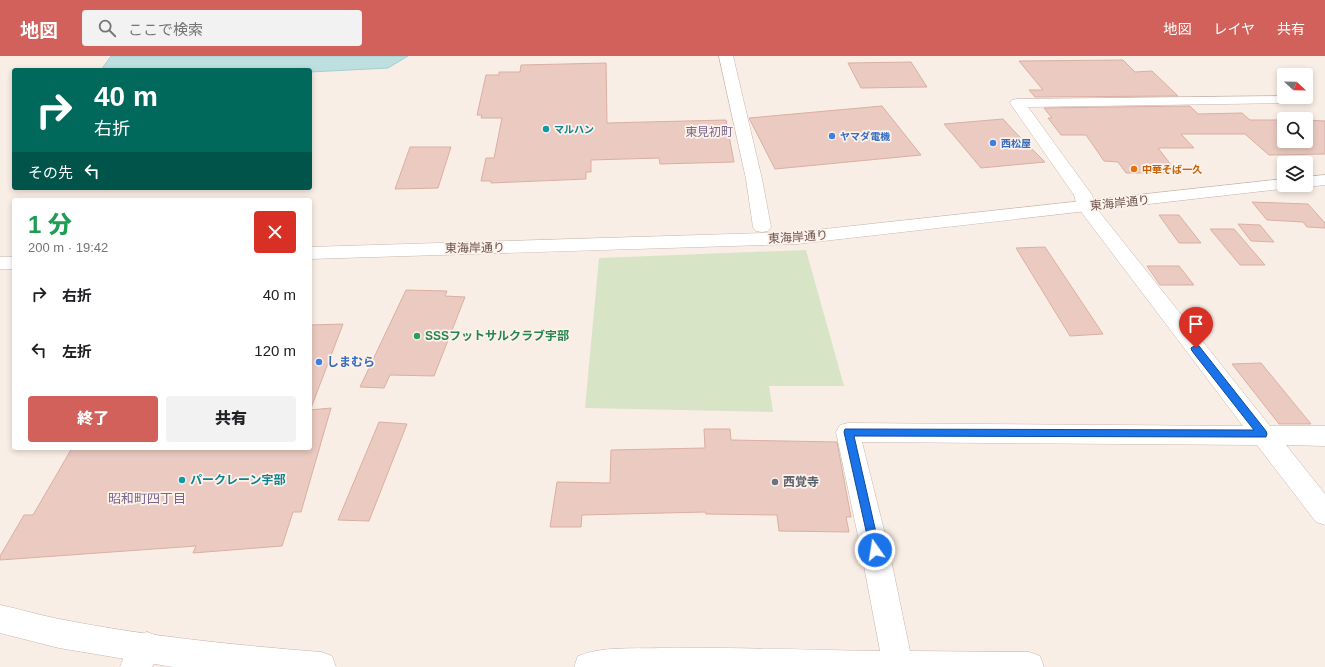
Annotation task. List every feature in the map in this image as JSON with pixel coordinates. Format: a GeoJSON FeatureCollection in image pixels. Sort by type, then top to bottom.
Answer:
{"type":"FeatureCollection","features":[{"type":"Feature","properties":{"kind":"street"},"geometry":{"type":"LineString","coordinates":[[726,56],[754,179],[762,227]]}},
{"type":"Feature","properties":{"kind":"street"},"geometry":{"type":"LineString","coordinates":[[1277,100],[1017,103],[1084,200],[1262,434],[1325,514]]}},
{"type":"Feature","properties":{"kind":"street"},"geometry":{"type":"LineString","coordinates":[[1313,170],[1325,169]]}},
{"type":"Feature","properties":{"kind":"street","name":"東海岸通り"},"geometry":{"type":"LineString","coordinates":[[312,253],[797,238],[1277,174]]}},
{"type":"Feature","properties":{"kind":"street"},"geometry":{"type":"LineString","coordinates":[[1313,181],[1325,180]]}},
{"type":"Feature","properties":{"kind":"street","name":"東海岸通り"},"geometry":{"type":"LineString","coordinates":[[312,241],[801,225],[1277,185]]}},
{"type":"Feature","properties":{"kind":"street"},"geometry":{"type":"LineString","coordinates":[[0,250],[12,250]]}},
{"type":"Feature","properties":{"kind":"street"},"geometry":{"type":"LineString","coordinates":[[0,264],[12,263]]}},
{"type":"Feature","properties":{"kind":"street"},"geometry":{"type":"LineString","coordinates":[[898,667],[875,550],[848,432],[1262,434],[1325,436]]}},
{"type":"Feature","properties":{"kind":"street"},"geometry":{"type":"LineString","coordinates":[[0,619],[67,635],[141,657],[321,667]]}},
{"type":"Feature","properties":{"kind":"street"},"geometry":{"type":"LineString","coordinates":[[589,667],[612,665],[714,665],[1029,667]]}},
{"type":"Feature","properties":{"kind":"green space"},"geometry":{"type":"Polygon","coordinates":[[[806,250],[844,386],[769,386],[773,412],[585,408],[599,258],[806,250]]]}},
{"type":"Feature","properties":{"kind":"water"},"geometry":{"type":"Polygon","coordinates":[[[111,56],[408,56],[388,68],[312,72],[312,68],[102,68],[111,56]]]}},
{"type":"Feature","properties":{"kind":"building"},"geometry":{"type":"Polygon","coordinates":[[[1123,60],[1135,72],[1152,71],[1178,96],[1035,97],[1029,90],[1043,90],[1019,61],[1123,60]]]}},
{"type":"Feature","properties":{"kind":"building"},"geometry":{"type":"Polygon","coordinates":[[[911,62],[927,87],[861,88],[848,63],[911,62]]]}},
{"type":"Feature","properties":{"kind":"building","name":"マルハン"},"geometry":{"type":"Polygon","coordinates":[[[606,63],[607,123],[726,120],[734,162],[660,164],[659,158],[591,160],[591,172],[586,172],[586,179],[491,183],[491,181],[481,181],[486,158],[494,158],[502,118],[481,118],[482,115],[477,115],[486,75],[499,75],[499,72],[520,72],[521,65],[606,63]]]}},
{"type":"Feature","properties":{"kind":"building","name":"ヤマダ電機"},"geometry":{"type":"Polygon","coordinates":[[[882,106],[921,155],[775,169],[749,118],[882,106]]]}},
{"type":"Feature","properties":{"kind":"building"},"geometry":{"type":"Polygon","coordinates":[[[1190,106],[1198,114],[1242,113],[1250,120],[1277,120],[1277,148],[1313,148],[1313,120],[1325,121],[1325,154],[1269,155],[1245,134],[1181,134],[1194,148],[1158,148],[1172,166],[1160,166],[1165,173],[1126,173],[1118,162],[1104,161],[1086,135],[1061,135],[1048,118],[1052,118],[1044,108],[1190,106]]]}},
{"type":"Feature","properties":{"kind":"building","name":"西松屋"},"geometry":{"type":"Polygon","coordinates":[[[1003,119],[1045,162],[981,168],[944,124],[1003,119]]]}},
{"type":"Feature","properties":{"kind":"building"},"geometry":{"type":"Polygon","coordinates":[[[410,147],[451,147],[438,188],[395,189],[410,147]]]}},
{"type":"Feature","properties":{"kind":"building"},"geometry":{"type":"Polygon","coordinates":[[[1252,202],[1308,204],[1325,223],[1325,228],[1307,227],[1303,222],[1267,220],[1252,202]]]}},
{"type":"Feature","properties":{"kind":"building"},"geometry":{"type":"Polygon","coordinates":[[[1159,215],[1179,215],[1201,243],[1179,243],[1159,215]]]}},
{"type":"Feature","properties":{"kind":"building"},"geometry":{"type":"Polygon","coordinates":[[[1238,224],[1260,225],[1274,242],[1251,241],[1238,224]]]}},
{"type":"Feature","properties":{"kind":"building"},"geometry":{"type":"Polygon","coordinates":[[[1210,229],[1234,229],[1265,265],[1240,265],[1210,229]]]}},
{"type":"Feature","properties":{"kind":"building"},"geometry":{"type":"Polygon","coordinates":[[[1045,247],[1103,334],[1070,336],[1016,248],[1045,247]]]}},
{"type":"Feature","properties":{"kind":"building"},"geometry":{"type":"Polygon","coordinates":[[[1147,266],[1179,266],[1194,285],[1160,285],[1147,266]]]}},
{"type":"Feature","properties":{"kind":"building","name":"SSSフットサルクラブ宇部"},"geometry":{"type":"Polygon","coordinates":[[[406,290],[447,291],[445,296],[465,297],[434,376],[390,375],[384,388],[360,387],[406,290]]]}},
{"type":"Feature","properties":{"kind":"building","name":"しまむら"},"geometry":{"type":"Polygon","coordinates":[[[343,324],[312,405],[312,325],[343,324]]]}},
{"type":"Feature","properties":{"kind":"building"},"geometry":{"type":"Polygon","coordinates":[[[1261,363],[1311,424],[1279,424],[1232,364],[1261,363]]]}},
{"type":"Feature","properties":{"kind":"building","name":"パークレーン宇部"},"geometry":{"type":"Polygon","coordinates":[[[331,408],[301,512],[293,512],[282,546],[193,553],[196,546],[0,560],[0,556],[24,515],[33,515],[71,450],[312,450],[312,410],[331,408]]]}},
{"type":"Feature","properties":{"kind":"building"},"geometry":{"type":"Polygon","coordinates":[[[379,422],[407,424],[369,521],[338,520],[379,422]]]}},
{"type":"Feature","properties":{"kind":"building"},"geometry":{"type":"Polygon","coordinates":[[[704,429],[730,429],[731,440],[837,442],[851,517],[846,517],[849,532],[779,531],[777,515],[706,514],[705,512],[582,515],[581,527],[550,527],[557,482],[610,483],[611,450],[705,448],[704,429]]]}},
{"type":"Feature","properties":{"kind":"place","name":"マルハン"},"geometry":{"type":"Point","coordinates":[546,129]}},
{"type":"Feature","properties":{"kind":"place","name":"ヤマダ電機"},"geometry":{"type":"Point","coordinates":[832,136]}},
{"type":"Feature","properties":{"kind":"place","name":"西松屋"},"geometry":{"type":"Point","coordinates":[993,143]}},
{"type":"Feature","properties":{"kind":"place","name":"中華そば一久"},"geometry":{"type":"Point","coordinates":[1134,169]}},
{"type":"Feature","properties":{"kind":"place","name":"SSSフットサルクラブ宇部"},"geometry":{"type":"Point","coordinates":[417,336]}},
{"type":"Feature","properties":{"kind":"place","name":"しまむら"},"geometry":{"type":"Point","coordinates":[319,362]}},
{"type":"Feature","properties":{"kind":"place","name":"パークレーン宇部"},"geometry":{"type":"Point","coordinates":[182,480]}},
{"type":"Feature","properties":{"kind":"place","name":"西覚寺"},"geometry":{"type":"Point","coordinates":[775,482]}},
{"type":"Feature","properties":{"kind":"district","name":"東見初町"},"geometry":{"type":"Point","coordinates":[709,132]}},
{"type":"Feature","properties":{"kind":"district","name":"昭和町四丁目"},"geometry":{"type":"Point","coordinates":[147,498]}},
{"type":"Feature","properties":{"kind":"route"},"geometry":{"type":"LineString","coordinates":[[875,550],[848,432],[1262,434],[1196,348]]}}]}
